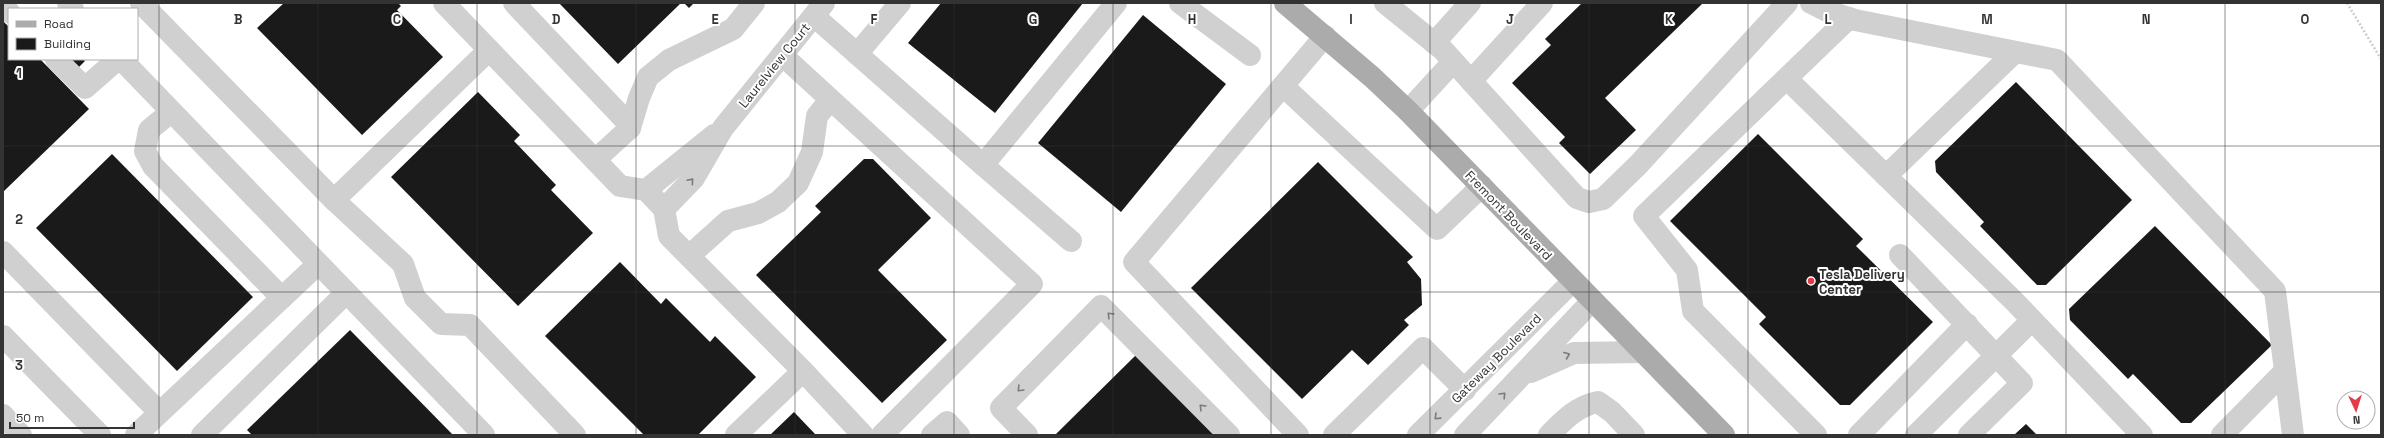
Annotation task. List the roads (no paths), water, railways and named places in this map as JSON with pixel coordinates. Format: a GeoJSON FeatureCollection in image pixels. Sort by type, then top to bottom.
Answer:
{"type":"FeatureCollection","features":[{"type":"Feature","properties":{"kind":"main road","name":"Fremont Boulevard"},"geometry":{"type":"LineString","coordinates":[[1285,3],[1325,36],[1408,112],[1724,435]]}},
{"type":"Feature","properties":{"kind":"street"},"geometry":{"type":"LineString","coordinates":[[141,3],[334,200],[403,264],[415,298],[441,324],[470,325],[574,435]]}},
{"type":"Feature","properties":{"kind":"street"},"geometry":{"type":"LineString","coordinates":[[444,3],[620,186],[646,190],[664,209],[669,236],[803,371],[863,435]]}},
{"type":"Feature","properties":{"kind":"street"},"geometry":{"type":"LineString","coordinates":[[514,3],[626,120],[630,128]]}},
{"type":"Feature","properties":{"kind":"street"},"geometry":{"type":"LineString","coordinates":[[595,160],[630,128],[639,98],[648,77],[669,60],[733,29],[754,3]]}},
{"type":"Feature","properties":{"kind":"street"},"geometry":{"type":"LineString","coordinates":[[857,54],[900,3]]}},
{"type":"Feature","properties":{"kind":"street"},"geometry":{"type":"LineString","coordinates":[[983,165],[1116,3]]}},
{"type":"Feature","properties":{"kind":"street"},"geometry":{"type":"LineString","coordinates":[[1180,3],[1250,55]]}},
{"type":"Feature","properties":{"kind":"street"},"geometry":{"type":"LineString","coordinates":[[1385,3],[1434,43],[1453,62],[1576,198],[1589,202],[1603,199],[1638,165],[1787,3]]}},
{"type":"Feature","properties":{"kind":"street"},"geometry":{"type":"LineString","coordinates":[[1434,43],[1470,3]]}},
{"type":"Feature","properties":{"kind":"street"},"geometry":{"type":"LineString","coordinates":[[1470,81],[1542,3]]}},
{"type":"Feature","properties":{"kind":"street"},"geometry":{"type":"LineString","coordinates":[[1811,3],[1849,18],[2057,60],[2275,291],[2294,435]]}},
{"type":"Feature","properties":{"kind":"street"},"geometry":{"type":"LineString","coordinates":[[819,10],[857,54],[1070,241]]}},
{"type":"Feature","properties":{"kind":"street","name":"Laurelview Court"},"geometry":{"type":"LineString","coordinates":[[723,128],[819,10]]}},
{"type":"Feature","properties":{"kind":"street"},"geometry":{"type":"LineString","coordinates":[[1816,435],[1693,311],[1687,270],[1644,216],[1849,18]]}},
{"type":"Feature","properties":{"kind":"street"},"geometry":{"type":"LineString","coordinates":[[1298,435],[1134,262],[1325,36]]}},
{"type":"Feature","properties":{"kind":"street"},"geometry":{"type":"LineString","coordinates":[[334,200],[489,50]]}},
{"type":"Feature","properties":{"kind":"street"},"geometry":{"type":"LineString","coordinates":[[1886,176],[2015,52]]}},
{"type":"Feature","properties":{"kind":"street"},"geometry":{"type":"LineString","coordinates":[[782,55],[1032,284],[882,435]]}},
{"type":"Feature","properties":{"kind":"street"},"geometry":{"type":"LineString","coordinates":[[57,60],[85,88],[119,60]]}},
{"type":"Feature","properties":{"kind":"street"},"geometry":{"type":"LineString","coordinates":[[121,60],[484,435]]}},
{"type":"Feature","properties":{"kind":"street"},"geometry":{"type":"LineString","coordinates":[[1408,112],[1453,62]]}},
{"type":"Feature","properties":{"kind":"street"},"geometry":{"type":"LineString","coordinates":[[1787,79],[2032,320],[2142,435]]}},
{"type":"Feature","properties":{"kind":"street"},"geometry":{"type":"LineString","coordinates":[[1283,86],[1437,229],[1482,186]]}},
{"type":"Feature","properties":{"kind":"street"},"geometry":{"type":"LineString","coordinates":[[689,256],[728,221],[758,213],[778,202],[798,182],[812,152],[817,116],[830,100]]}},
{"type":"Feature","properties":{"kind":"street"},"geometry":{"type":"LineString","coordinates":[[171,112],[149,130],[145,151],[153,166],[282,298]]}},
{"type":"Feature","properties":{"kind":"street"},"geometry":{"type":"LineString","coordinates":[[646,190],[723,128]]}},
{"type":"Feature","properties":{"kind":"street"},"geometry":{"type":"LineString","coordinates":[[664,209],[694,178],[723,128]]}},
{"type":"Feature","properties":{"kind":"street"},"geometry":{"type":"LineString","coordinates":[[3,252],[159,412]]}},
{"type":"Feature","properties":{"kind":"street"},"geometry":{"type":"LineString","coordinates":[[1900,255],[1997,355],[2022,383],[1969,435]]}},
{"type":"Feature","properties":{"kind":"street"},"geometry":{"type":"LineString","coordinates":[[136,435],[318,264]]}},
{"type":"Feature","properties":{"kind":"street","name":"Gateway Boulevard"},"geometry":{"type":"LineString","coordinates":[[1418,435],[1573,281]]}},
{"type":"Feature","properties":{"kind":"street"},"geometry":{"type":"LineString","coordinates":[[202,435],[346,293]]}},
{"type":"Feature","properties":{"kind":"street"},"geometry":{"type":"LineString","coordinates":[[1465,435],[1592,301]]}},
{"type":"Feature","properties":{"kind":"street"},"geometry":{"type":"LineString","coordinates":[[1027,435],[1001,408],[1101,306],[1230,435]]}},
{"type":"Feature","properties":{"kind":"street"},"geometry":{"type":"LineString","coordinates":[[1916,435],[2032,320]]}},
{"type":"Feature","properties":{"kind":"street"},"geometry":{"type":"LineString","coordinates":[[1859,435],[1967,324]]}},
{"type":"Feature","properties":{"kind":"street"},"geometry":{"type":"LineString","coordinates":[[7,347],[100,435]]}},
{"type":"Feature","properties":{"kind":"street"},"geometry":{"type":"LineString","coordinates":[[1334,435],[1423,348],[1464,390]]}},
{"type":"Feature","properties":{"kind":"street"},"geometry":{"type":"LineString","coordinates":[[1519,378],[1574,352],[1643,352]]}},
{"type":"Feature","properties":{"kind":"street"},"geometry":{"type":"LineString","coordinates":[[736,435],[803,371]]}},
{"type":"Feature","properties":{"kind":"street"},"geometry":{"type":"LineString","coordinates":[[2222,435],[2285,371]]}},
{"type":"Feature","properties":{"kind":"street"},"geometry":{"type":"LineString","coordinates":[[1549,435],[1576,410],[1587,404],[1598,402],[1612,412],[1634,435]]}},
{"type":"Feature","properties":{"kind":"street"},"geometry":{"type":"LineString","coordinates":[[4,418],[21,435]]}},
{"type":"Feature","properties":{"kind":"street"},"geometry":{"type":"LineString","coordinates":[[932,435],[947,422],[959,435]]}},
{"type":"Feature","properties":{"kind":"place","name":"Tesla Delivery Center"},"geometry":{"type":"Point","coordinates":[1811,281]}}]}
